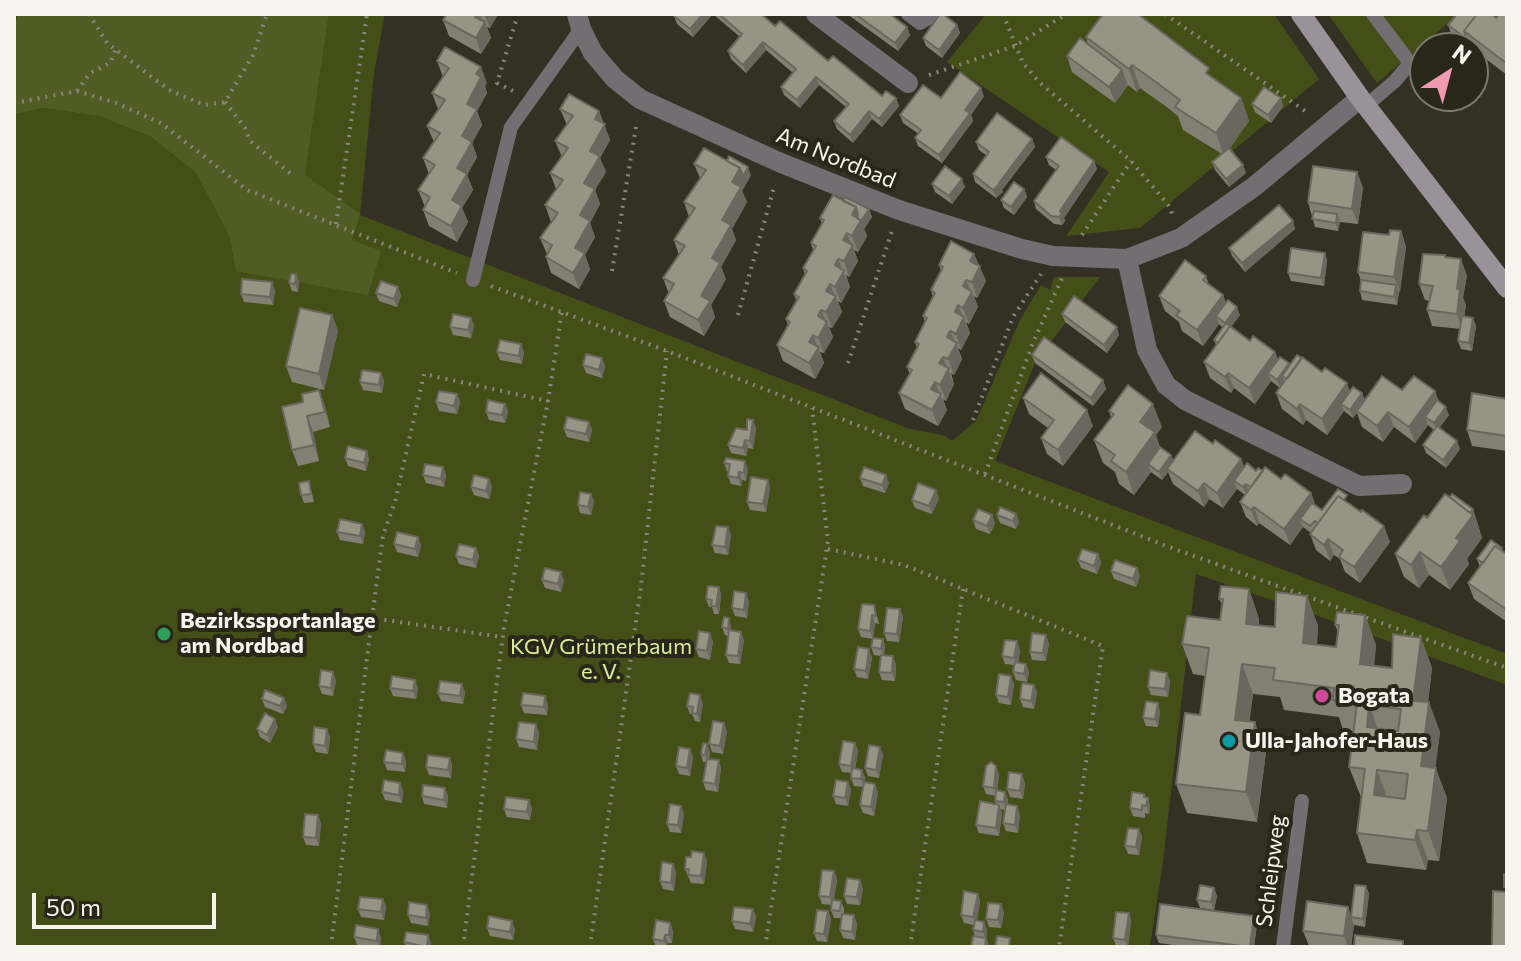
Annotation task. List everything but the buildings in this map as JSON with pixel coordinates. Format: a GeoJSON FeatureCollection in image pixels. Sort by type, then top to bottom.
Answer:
{"type":"FeatureCollection","features":[{"type":"Feature","properties":{"kind":"street"},"geometry":{"type":"LineString","coordinates":[[816,14],[908,83]]}},
{"type":"Feature","properties":{"kind":"street"},"geometry":{"type":"LineString","coordinates":[[1301,14],[1507,288]]}},
{"type":"Feature","properties":{"kind":"street","name":"Am Nordbad"},"geometry":{"type":"LineString","coordinates":[[579,22],[600,62],[640,99],[781,163],[899,210],[1022,249],[1063,257],[1127,259],[1181,238],[1245,193],[1326,126],[1364,101]]}},
{"type":"Feature","properties":{"kind":"street"},"geometry":{"type":"LineString","coordinates":[[1127,259],[1147,350],[1166,385],[1185,400],[1359,486],[1402,484]]}},
{"type":"Feature","properties":{"kind":"lane"},"geometry":{"type":"LineString","coordinates":[[908,14],[920,23],[935,14]]}},
{"type":"Feature","properties":{"kind":"lane"},"geometry":{"type":"LineString","coordinates":[[1364,101],[1395,81],[1410,63],[1373,14]]}},
{"type":"Feature","properties":{"kind":"lane"},"geometry":{"type":"LineString","coordinates":[[473,280],[511,127],[579,22]]}},
{"type":"Feature","properties":{"kind":"lane","name":"Schleipweg"},"geometry":{"type":"LineString","coordinates":[[1283,947],[1302,801]]}},
{"type":"Feature","properties":{"kind":"path"},"geometry":{"type":"LineString","coordinates":[[89,14],[107,43],[169,90],[204,105],[225,102]]}},
{"type":"Feature","properties":{"kind":"path"},"geometry":{"type":"LineString","coordinates":[[225,102],[253,55],[267,14]]}},
{"type":"Feature","properties":{"kind":"path"},"geometry":{"type":"LineString","coordinates":[[336,224],[367,14]]}},
{"type":"Feature","properties":{"kind":"path"},"geometry":{"type":"LineString","coordinates":[[518,14],[497,83],[529,99]]}},
{"type":"Feature","properties":{"kind":"path"},"geometry":{"type":"LineString","coordinates":[[1003,14],[1023,63],[1039,82],[1131,161],[1170,207],[1181,238]]}},
{"type":"Feature","properties":{"kind":"path"},"geometry":{"type":"LineString","coordinates":[[908,83],[1015,46],[1066,14]]}},
{"type":"Feature","properties":{"kind":"path"},"geometry":{"type":"LineString","coordinates":[[1165,14],[1326,126]]}},
{"type":"Feature","properties":{"kind":"path"},"geometry":{"type":"LineString","coordinates":[[77,91],[90,73],[110,63],[116,49]]}},
{"type":"Feature","properties":{"kind":"path"},"geometry":{"type":"LineString","coordinates":[[14,103],[77,91],[116,103],[161,123],[247,190],[1177,550],[1507,668]]}},
{"type":"Feature","properties":{"kind":"path"},"geometry":{"type":"LineString","coordinates":[[612,271],[640,99]]}},
{"type":"Feature","properties":{"kind":"path"},"geometry":{"type":"LineString","coordinates":[[225,102],[245,128],[250,141],[291,174]]}},
{"type":"Feature","properties":{"kind":"path"},"geometry":{"type":"LineString","coordinates":[[973,420],[1013,317],[1084,230],[1131,161]]}},
{"type":"Feature","properties":{"kind":"path"},"geometry":{"type":"LineString","coordinates":[[738,315],[781,163]]}},
{"type":"Feature","properties":{"kind":"path"},"geometry":{"type":"LineString","coordinates":[[848,363],[899,210]]}},
{"type":"Feature","properties":{"kind":"path"},"geometry":{"type":"LineString","coordinates":[[985,474],[1063,257]]}},
{"type":"Feature","properties":{"kind":"path"},"geometry":{"type":"LineString","coordinates":[[463,947],[502,637],[548,401],[562,311]]}},
{"type":"Feature","properties":{"kind":"path"},"geometry":{"type":"LineString","coordinates":[[590,947],[641,586],[667,351]]}},
{"type":"Feature","properties":{"kind":"path"},"geometry":{"type":"LineString","coordinates":[[331,947],[383,535],[395,502],[424,374],[548,401]]}},
{"type":"Feature","properties":{"kind":"path"},"geometry":{"type":"LineString","coordinates":[[765,947],[828,549],[812,408]]}},
{"type":"Feature","properties":{"kind":"path"},"geometry":{"type":"LineString","coordinates":[[828,549],[904,565],[1103,646],[1059,947]]}},
{"type":"Feature","properties":{"kind":"path"},"geometry":{"type":"LineString","coordinates":[[910,947],[963,589]]}},
{"type":"Feature","properties":{"kind":"path"},"geometry":{"type":"LineString","coordinates":[[372,618],[502,637]]}},
{"type":"Feature","properties":{"kind":"green space"},"geometry":{"type":"Polygon","coordinates":[[[17,14],[329,14],[305,175],[360,214],[352,240],[381,251],[368,295],[236,271],[229,236],[196,173],[151,137],[99,116],[43,108],[14,115],[14,31],[17,14]]]}},
{"type":"Feature","properties":{"kind":"green space","name":"KGV Grümerbaum e. V."},"geometry":{"type":"Polygon","coordinates":[[[329,14],[385,14],[374,73],[360,215],[910,429],[943,435],[952,441],[976,421],[1019,322],[1041,285],[1050,290],[1054,277],[1100,277],[1035,363],[995,461],[1507,654],[1507,685],[1196,574],[1163,862],[1150,947],[14,947],[14,115],[43,108],[99,116],[151,137],[196,173],[229,236],[236,271],[305,174],[329,14]]]}},
{"type":"Feature","properties":{"kind":"green space"},"geometry":{"type":"Polygon","coordinates":[[[986,14],[1274,14],[1319,79],[1140,228],[1066,236],[1109,172],[947,62],[986,14]]]}},
{"type":"Feature","properties":{"kind":"green space"},"geometry":{"type":"Polygon","coordinates":[[[1328,14],[1459,14],[1438,32],[1409,32],[1409,56],[1377,83],[1328,14]]]}},
{"type":"Feature","properties":{"kind":"place","name":"Bezirkssportanlage am Nordbad"},"geometry":{"type":"Point","coordinates":[164,634]}},
{"type":"Feature","properties":{"kind":"place","name":"Bogata"},"geometry":{"type":"Point","coordinates":[1322,696]}},
{"type":"Feature","properties":{"kind":"place","name":"Ulla-Jahofer-Haus"},"geometry":{"type":"Point","coordinates":[1229,741]}}]}
